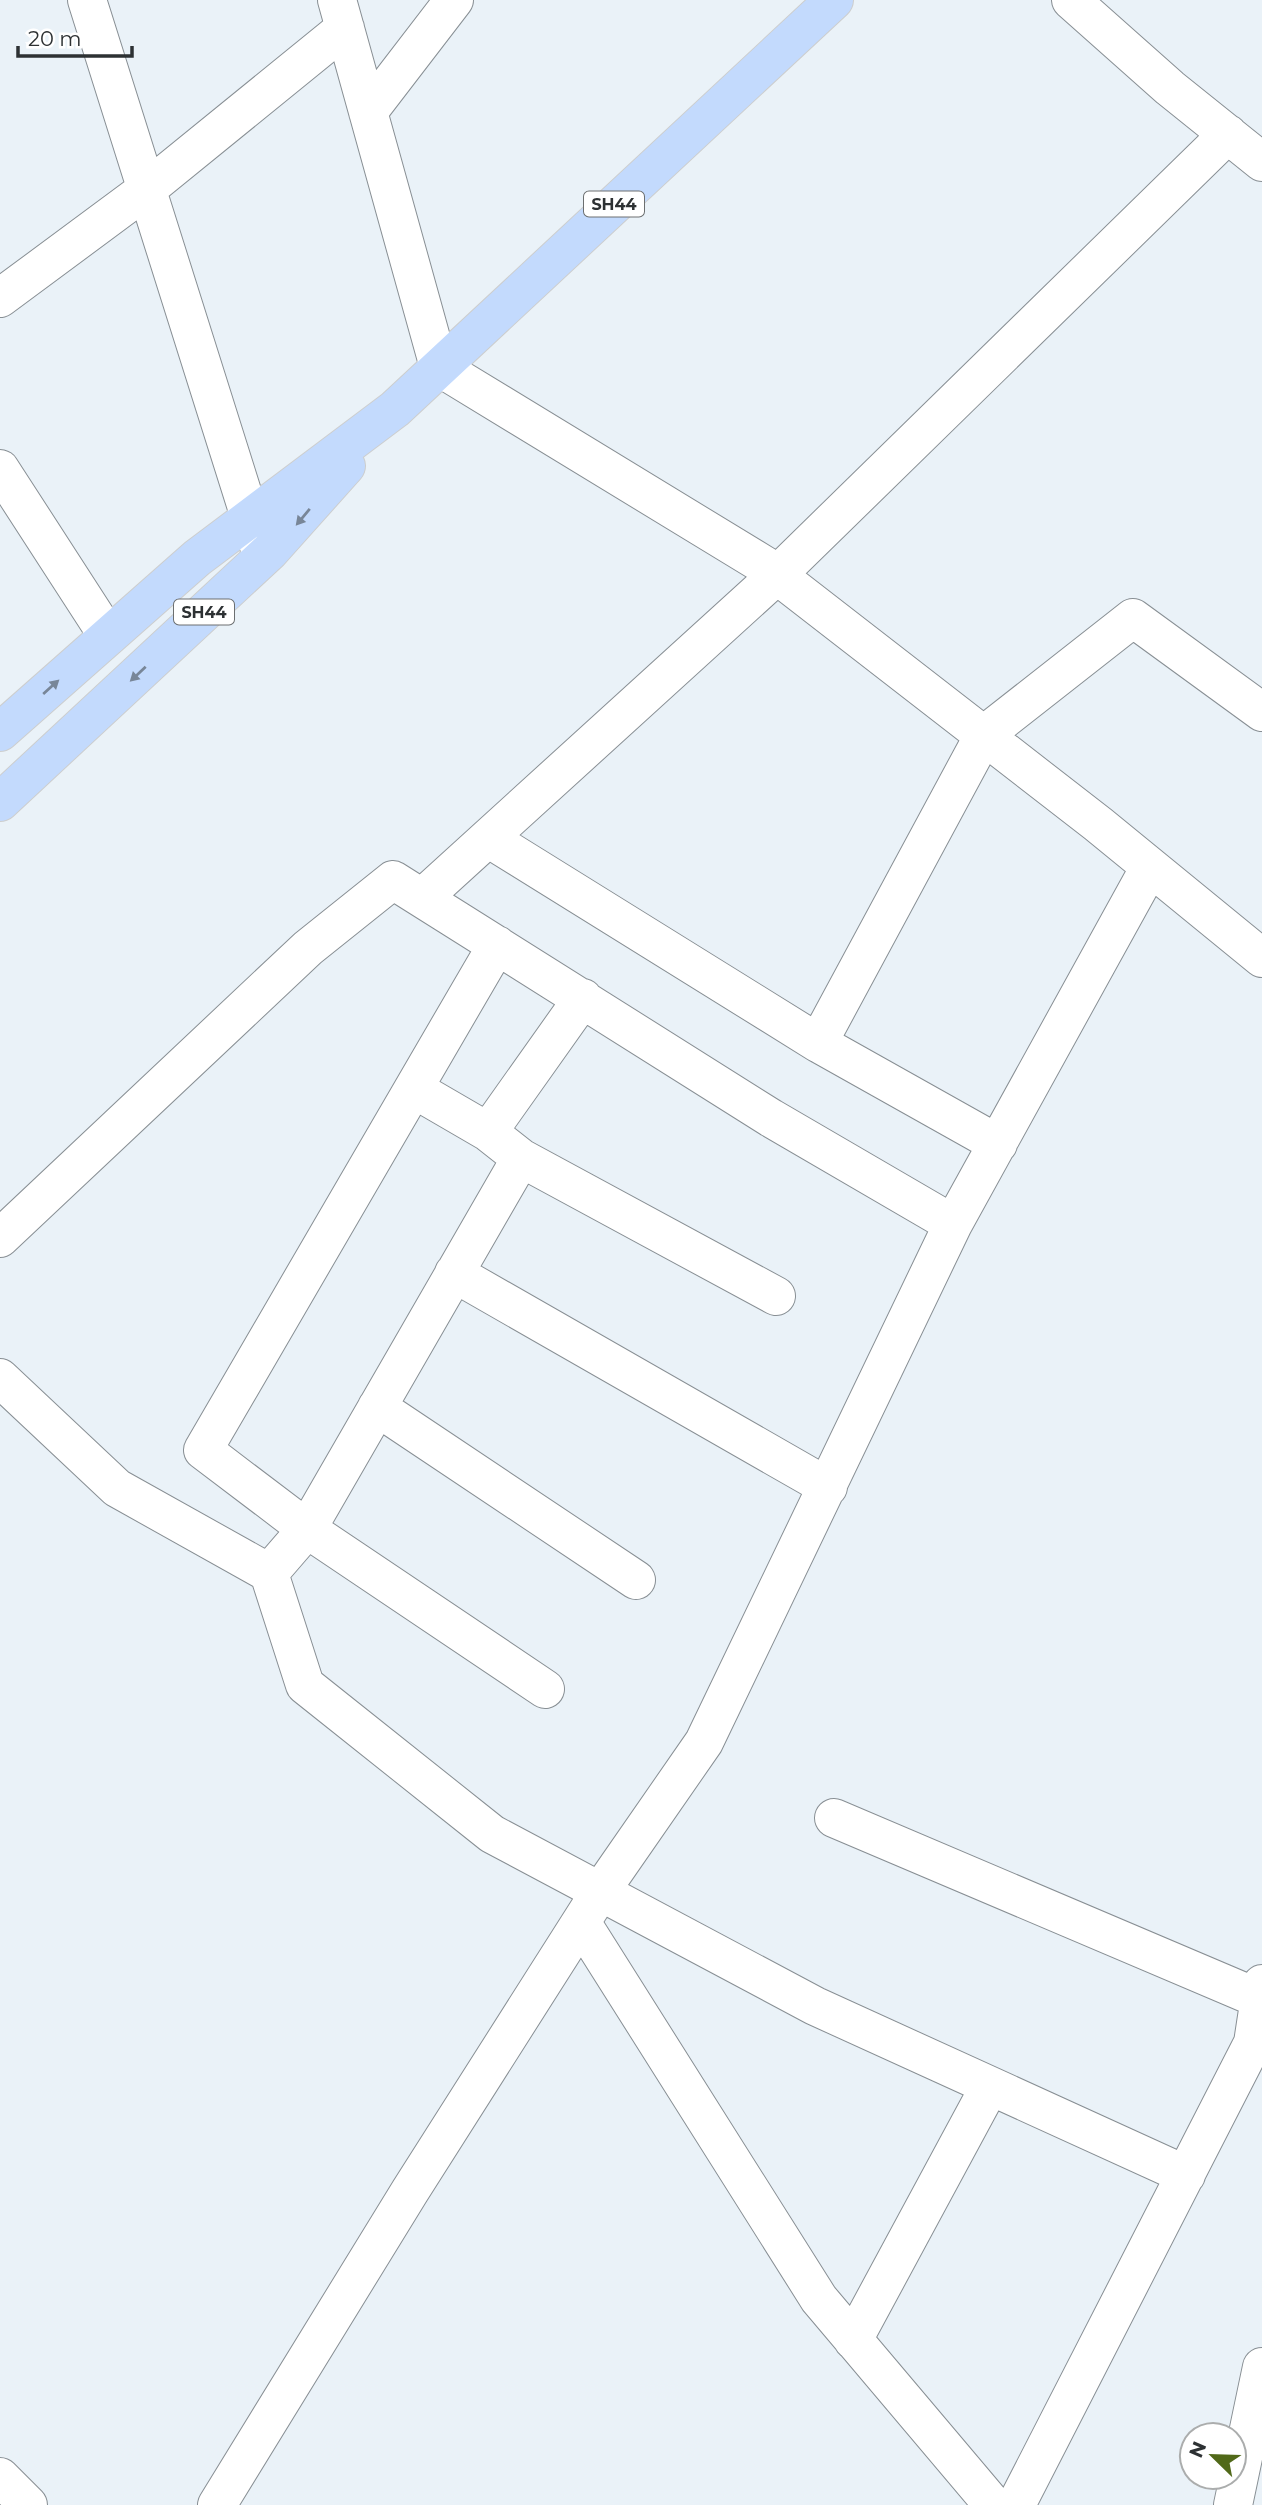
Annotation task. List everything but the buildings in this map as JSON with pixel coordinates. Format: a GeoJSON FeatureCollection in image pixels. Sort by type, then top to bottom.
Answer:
{"type":"FeatureCollection","features":[{"type":"Feature","properties":{"kind":"main road","name":"SH44"},"geometry":{"type":"LineString","coordinates":[[0,802],[294,528],[395,409],[834,0]]}},
{"type":"Feature","properties":{"kind":"main road","name":"SH44"},"geometry":{"type":"LineString","coordinates":[[0,732],[197,558],[395,409]]}},
{"type":"Feature","properties":{"kind":"street"},"geometry":{"type":"LineString","coordinates":[[87,0],[262,558]]}},
{"type":"Feature","properties":{"kind":"street"},"geometry":{"type":"LineString","coordinates":[[368,112],[454,0]]}},
{"type":"Feature","properties":{"kind":"street"},"geometry":{"type":"LineString","coordinates":[[1071,0],[1170,88],[1262,162]]}},
{"type":"Feature","properties":{"kind":"street"},"geometry":{"type":"LineString","coordinates":[[0,298],[147,189],[341,14],[439,367],[776,575],[984,735],[1262,958]]}},
{"type":"Feature","properties":{"kind":"street"},"geometry":{"type":"LineString","coordinates":[[422,898],[776,575],[1228,134]]}},
{"type":"Feature","properties":{"kind":"street"},"geometry":{"type":"LineString","coordinates":[[0,469],[108,636]]}},
{"type":"Feature","properties":{"kind":"street"},"geometry":{"type":"LineString","coordinates":[[818,1043],[984,735],[1133,618],[1262,712]]}},
{"type":"Feature","properties":{"kind":"street"},"geometry":{"type":"LineString","coordinates":[[488,838],[818,1043],[998,1144]]}},
{"type":"Feature","properties":{"kind":"street"},"geometry":{"type":"LineString","coordinates":[[217,2505],[410,2191],[591,1907],[704,1742],[953,1224],[1150,867]]}},
{"type":"Feature","properties":{"kind":"street"},"geometry":{"type":"LineString","coordinates":[[0,1238],[308,948],[393,880],[771,1118],[953,1224]]}},
{"type":"Feature","properties":{"kind":"street"},"geometry":{"type":"LineString","coordinates":[[498,945],[203,1450],[307,1529],[545,1689]]}},
{"type":"Feature","properties":{"kind":"street"},"geometry":{"type":"LineString","coordinates":[[488,1132],[583,998]]}},
{"type":"Feature","properties":{"kind":"street"},"geometry":{"type":"LineString","coordinates":[[414,1089],[488,1132],[521,1158],[776,1296]]}},
{"type":"Feature","properties":{"kind":"street"},"geometry":{"type":"LineString","coordinates":[[270,1573],[307,1529],[521,1158]]}},
{"type":"Feature","properties":{"kind":"street"},"geometry":{"type":"LineString","coordinates":[[454,1273],[828,1487]]}},
{"type":"Feature","properties":{"kind":"street"},"geometry":{"type":"LineString","coordinates":[[0,1378],[117,1488],[270,1573],[305,1685],[492,1834],[591,1907],[1186,2175]]}},
{"type":"Feature","properties":{"kind":"street"},"geometry":{"type":"LineString","coordinates":[[377,1407],[635,1580]]}},
{"type":"Feature","properties":{"kind":"street"},"geometry":{"type":"LineString","coordinates":[[834,1818],[1261,1992],[1253,2043],[1016,2505]]}},
{"type":"Feature","properties":{"kind":"street"},"geometry":{"type":"LineString","coordinates":[[591,1907],[819,2299],[993,2505]]}},
{"type":"Feature","properties":{"kind":"street"},"geometry":{"type":"LineString","coordinates":[[853,2340],[990,2086]]}},
{"type":"Feature","properties":{"kind":"street"},"geometry":{"type":"LineString","coordinates":[[1233,2505],[1262,2367]]}},
{"type":"Feature","properties":{"kind":"street"},"geometry":{"type":"LineString","coordinates":[[0,2477],[28,2505]]}}]}
